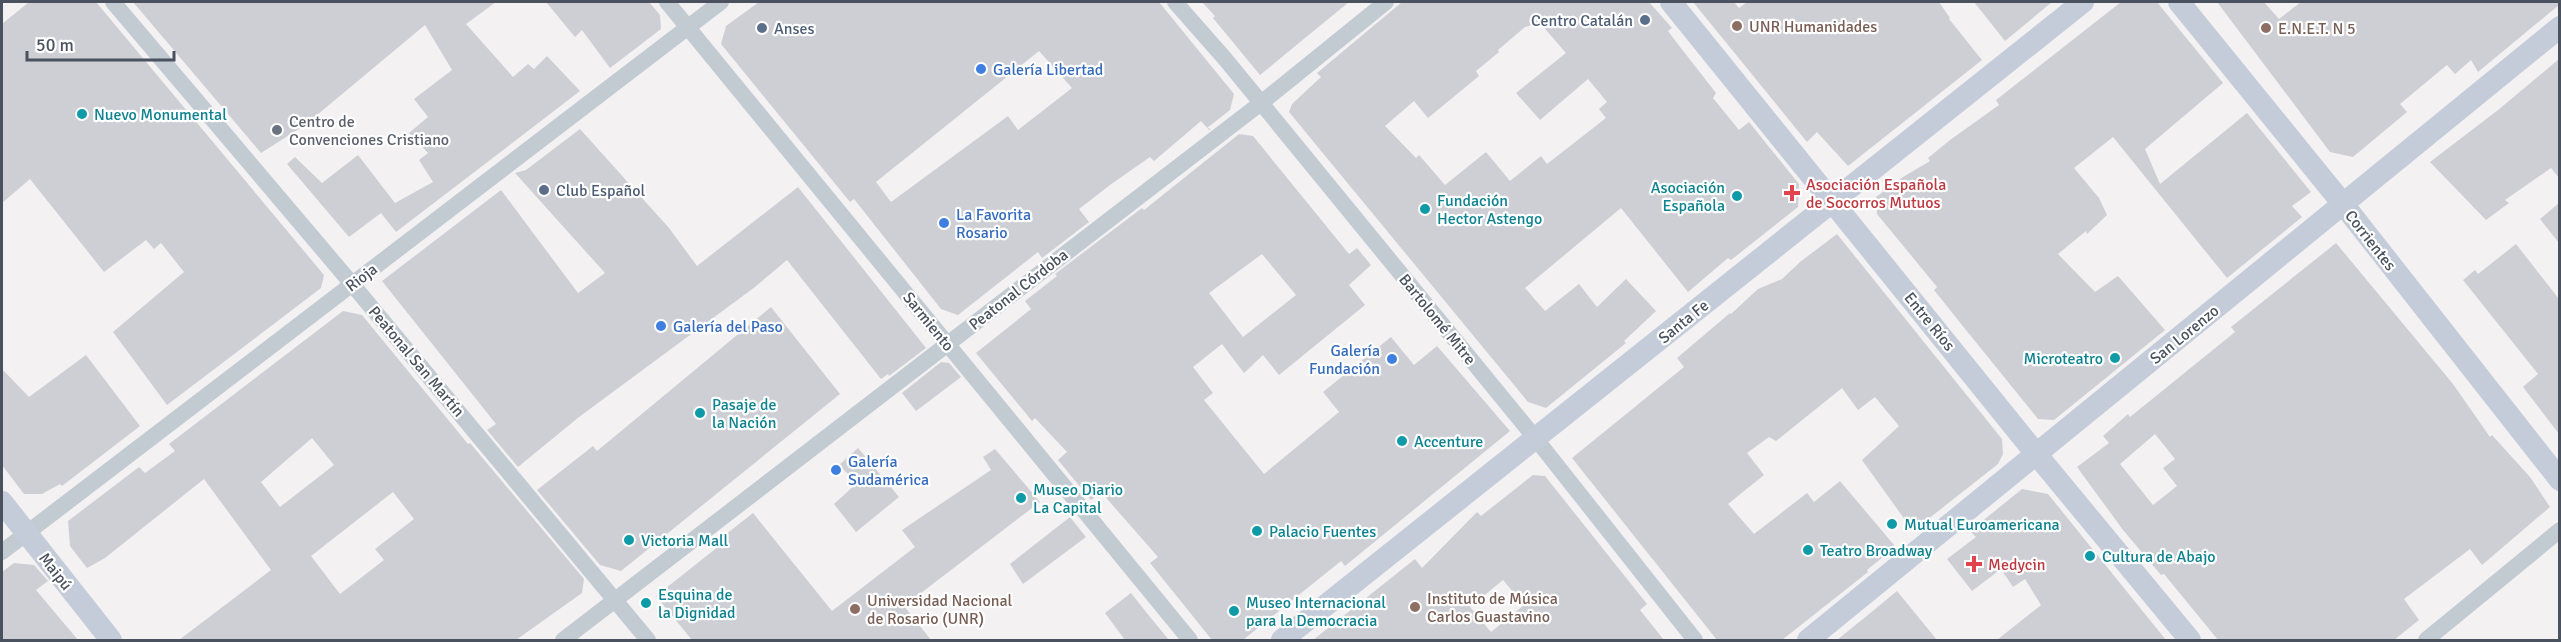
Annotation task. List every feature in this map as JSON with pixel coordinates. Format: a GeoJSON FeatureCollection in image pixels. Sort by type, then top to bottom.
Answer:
{"type":"FeatureCollection","features":[{"type":"Feature","properties":{"kind":"main road","name":"Entre Ríos"},"geometry":{"type":"LineString","coordinates":[[1671,2],[2037,455],[2190,640]]}},
{"type":"Feature","properties":{"kind":"main road","name":"Santa Fe"},"geometry":{"type":"LineString","coordinates":[[1282,640],[2083,2]]}},
{"type":"Feature","properties":{"kind":"main road","name":"Corrientes"},"geometry":{"type":"LineString","coordinates":[[2179,2],[2343,204],[2559,480]]}},
{"type":"Feature","properties":{"kind":"main road","name":"San Lorenzo"},"geometry":{"type":"LineString","coordinates":[[1808,640],[2559,27]]}},
{"type":"Feature","properties":{"kind":"main road","name":"Maipú"},"geometry":{"type":"LineString","coordinates":[[2,502],[111,640]]}},
{"type":"Feature","properties":{"kind":"street","name":"Peatonal San Martín"},"geometry":{"type":"LineString","coordinates":[[113,2],[352,284],[648,640]]}},
{"type":"Feature","properties":{"kind":"street","name":"Sarmiento"},"geometry":{"type":"LineString","coordinates":[[668,2],[1190,640]]}},
{"type":"Feature","properties":{"kind":"street","name":"Rioja"},"geometry":{"type":"LineString","coordinates":[[2,552],[721,2]]}},
{"type":"Feature","properties":{"kind":"street","name":"Bartolomé Mitre"},"geometry":{"type":"LineString","coordinates":[[1175,2],[1261,103],[1536,439],[1695,640]]}},
{"type":"Feature","properties":{"kind":"street","name":"Peatonal Córdoba"},"geometry":{"type":"LineString","coordinates":[[562,640],[616,601],[1261,103],[1386,2]]}},
{"type":"Feature","properties":{"kind":"street"},"geometry":{"type":"LineString","coordinates":[[2426,640],[2559,530]]}},
{"type":"Feature","properties":{"kind":"building"},"geometry":{"type":"Polygon","coordinates":[[[29,2],[96,2],[324,275],[321,288],[167,405],[113,332],[184,272],[161,243],[154,249],[146,240],[104,272],[30,179],[2,203],[2,24],[29,2]]]}},
{"type":"Feature","properties":{"kind":"building"},"geometry":{"type":"Polygon","coordinates":[[[133,2],[496,2],[466,24],[513,77],[528,64],[534,69],[547,56],[580,91],[396,232],[381,213],[349,237],[287,164],[295,157],[322,183],[358,155],[395,203],[433,182],[419,160],[428,153],[409,133],[428,117],[414,99],[452,70],[425,25],[305,125],[261,153],[133,2]]]}},
{"type":"Feature","properties":{"kind":"building"},"geometry":{"type":"Polygon","coordinates":[[[546,2],[649,2],[660,15],[661,29],[610,68],[582,30],[575,37],[546,2]]]}},
{"type":"Feature","properties":{"kind":"building"},"geometry":{"type":"Polygon","coordinates":[[[759,2],[1159,2],[1234,94],[1230,110],[1207,128],[1201,121],[1154,161],[1150,157],[1110,185],[1079,209],[1089,222],[1042,258],[1038,252],[958,315],[941,309],[854,199],[850,202],[721,44],[726,26],[759,2]],[[1039,51],[876,182],[891,202],[1008,116],[1018,130],[1072,88],[1039,51]]]}},
{"type":"Feature","properties":{"kind":"building"},"geometry":{"type":"Polygon","coordinates":[[[1202,2],[1349,2],[1260,75],[1202,2]]]}},
{"type":"Feature","properties":{"kind":"building"},"geometry":{"type":"Polygon","coordinates":[[[1402,2],[1649,2],[1672,28],[1668,31],[1716,93],[1713,98],[1739,130],[1749,122],[1799,184],[1798,207],[1731,260],[1728,258],[1688,292],[1621,208],[1525,288],[1545,311],[1579,284],[1597,307],[1626,279],[1656,311],[1624,341],[1626,343],[1546,408],[1528,402],[1289,112],[1292,104],[1321,77],[1317,73],[1402,2]],[[1540,23],[1525,27],[1476,71],[1479,76],[1428,118],[1414,101],[1385,126],[1416,158],[1419,155],[1445,185],[1486,152],[1510,181],[1541,156],[1547,164],[1606,118],[1599,109],[1607,102],[1588,79],[1540,120],[1516,93],[1566,53],[1540,23]]]}},
{"type":"Feature","properties":{"kind":"building"},"geometry":{"type":"Polygon","coordinates":[[[1693,2],[1734,2],[1739,8],[1747,2],[1939,2],[1949,19],[1982,60],[1848,166],[1817,132],[1807,142],[1693,2]]]}},
{"type":"Feature","properties":{"kind":"building"},"geometry":{"type":"Polygon","coordinates":[[[1974,2],[2052,2],[2005,41],[1974,2]]]}},
{"type":"Feature","properties":{"kind":"building"},"geometry":{"type":"Polygon","coordinates":[[[2121,2],[2157,2],[2223,83],[2145,149],[2160,184],[2247,113],[2311,192],[2292,206],[2302,217],[2227,278],[2113,137],[2074,168],[2099,198],[2107,215],[2087,234],[2086,231],[2058,254],[2095,292],[2118,276],[2165,330],[2054,420],[2038,419],[1934,290],[1937,287],[1877,214],[1876,197],[1930,161],[1928,158],[1950,140],[1999,105],[1996,100],[2121,2]]]}},
{"type":"Feature","properties":{"kind":"building"},"geometry":{"type":"Polygon","coordinates":[[[2217,2],[2264,2],[2279,19],[2301,2],[2559,2],[2559,5],[2478,72],[2471,60],[2455,74],[2447,65],[2400,104],[2407,112],[2353,157],[2330,152],[2217,2]]]}},
{"type":"Feature","properties":{"kind":"building"},"geometry":{"type":"Polygon","coordinates":[[[2559,59],[2559,178],[2551,168],[2505,200],[2509,203],[2486,220],[2430,162],[2559,59]]]}},
{"type":"Feature","properties":{"kind":"building"},"geometry":{"type":"Polygon","coordinates":[[[580,129],[669,228],[697,266],[798,187],[926,348],[889,376],[888,374],[881,379],[787,260],[755,287],[579,417],[518,467],[487,430],[496,424],[382,281],[501,190],[578,293],[605,273],[515,173],[526,170],[580,129]]]}},
{"type":"Feature","properties":{"kind":"building"},"geometry":{"type":"Polygon","coordinates":[[[1239,134],[1253,136],[1349,254],[1357,248],[1371,265],[1349,285],[1365,305],[1279,375],[1263,355],[1244,373],[1222,344],[1193,367],[1213,393],[1204,400],[1264,474],[1339,412],[1323,392],[1391,337],[1414,365],[1437,346],[1510,431],[1345,566],[1341,561],[1243,640],[1212,640],[1150,563],[1158,557],[1101,492],[1091,500],[1058,460],[1067,452],[1035,418],[1032,421],[976,353],[1031,309],[1025,301],[1057,276],[1055,274],[1142,208],[1144,210],[1239,134]],[[1262,254],[1209,293],[1243,337],[1296,295],[1262,254]]]}},
{"type":"Feature","properties":{"kind":"building"},"geometry":{"type":"Polygon","coordinates":[[[2559,203],[2559,243],[2540,219],[2559,203]]]}},
{"type":"Feature","properties":{"kind":"building"},"geometry":{"type":"Polygon","coordinates":[[[1837,234],[2002,439],[2003,454],[1998,464],[1913,531],[1862,460],[1899,426],[1875,397],[1858,410],[1842,388],[1776,441],[1769,437],[1747,453],[1764,475],[1728,504],[1754,534],[1807,493],[1814,502],[1840,481],[1894,545],[1894,548],[1867,570],[1868,572],[1782,640],[1717,640],[1572,458],[1684,367],[1677,358],[1758,289],[1782,279],[1837,234]]]}},
{"type":"Feature","properties":{"kind":"building"},"geometry":{"type":"Polygon","coordinates":[[[2336,243],[2453,384],[2490,437],[2492,435],[2530,477],[2550,507],[2482,565],[2470,549],[2404,599],[2419,620],[2394,640],[2218,640],[2164,574],[2161,575],[2123,530],[2077,467],[2109,443],[2103,436],[2128,414],[2130,417],[2235,332],[2231,327],[2336,243]],[[2155,434],[2120,464],[2153,505],[2177,486],[2163,468],[2175,459],[2155,434]]]}},
{"type":"Feature","properties":{"kind":"building"},"geometry":{"type":"Polygon","coordinates":[[[2516,244],[2559,299],[2559,434],[2523,387],[2538,374],[2463,280],[2475,270],[2478,274],[2516,244]]]}},
{"type":"Feature","properties":{"kind":"building"},"geometry":{"type":"Polygon","coordinates":[[[771,307],[840,394],[621,571],[600,565],[537,490],[593,446],[597,451],[771,307]]]}},
{"type":"Feature","properties":{"kind":"building"},"geometry":{"type":"Polygon","coordinates":[[[343,311],[362,315],[468,444],[470,443],[584,579],[582,593],[516,640],[179,640],[271,570],[204,479],[105,558],[87,568],[70,546],[68,521],[139,467],[145,473],[175,451],[169,444],[343,311]],[[312,438],[261,482],[280,507],[334,465],[312,438]],[[393,492],[311,556],[340,594],[384,560],[375,549],[414,519],[393,492]]]}},
{"type":"Feature","properties":{"kind":"building"},"geometry":{"type":"Polygon","coordinates":[[[86,355],[140,426],[62,486],[60,484],[42,494],[24,494],[2,465],[2,369],[29,397],[86,355]]]}},
{"type":"Feature","properties":{"kind":"building"},"geometry":{"type":"Polygon","coordinates":[[[941,362],[949,363],[961,377],[916,411],[902,393],[941,362]]]}},
{"type":"Feature","properties":{"kind":"building"},"geometry":{"type":"Polygon","coordinates":[[[858,448],[899,497],[856,532],[834,504],[857,483],[839,465],[858,448]]]}},
{"type":"Feature","properties":{"kind":"building"},"geometry":{"type":"Polygon","coordinates":[[[995,449],[1040,502],[904,606],[931,640],[692,640],[656,596],[719,546],[716,542],[753,513],[832,611],[915,547],[902,530],[991,470],[983,457],[995,449]]]}},
{"type":"Feature","properties":{"kind":"building"},"geometry":{"type":"Polygon","coordinates":[[[1533,475],[1545,476],[1647,604],[1640,610],[1664,640],[1313,640],[1415,559],[1422,568],[1477,512],[1481,516],[1533,475]],[[1503,580],[1470,607],[1491,632],[1524,605],[1503,580]]]}},
{"type":"Feature","properties":{"kind":"building"},"geometry":{"type":"Polygon","coordinates":[[[2022,489],[2048,494],[2166,640],[1997,640],[2041,605],[2025,579],[2013,587],[2001,569],[1972,591],[1947,559],[1976,537],[1970,531],[2022,489]]]}},
{"type":"Feature","properties":{"kind":"building"},"geometry":{"type":"Polygon","coordinates":[[[1070,517],[1086,537],[1023,584],[1010,564],[1070,517]]]}},
{"type":"Feature","properties":{"kind":"building"},"geometry":{"type":"Polygon","coordinates":[[[14,563],[34,565],[48,581],[36,590],[78,640],[2,640],[2,572],[14,563]]]}},
{"type":"Feature","properties":{"kind":"building"},"geometry":{"type":"Polygon","coordinates":[[[1897,591],[1937,640],[1837,640],[1874,610],[1897,591]]]}},
{"type":"Feature","properties":{"kind":"building"},"geometry":{"type":"Polygon","coordinates":[[[1131,593],[1169,640],[1125,640],[1105,613],[1131,593]]]}},
{"type":"Feature","properties":{"kind":"place","name":"Centro Catalán"},"geometry":{"type":"Point","coordinates":[1645,20]}},
{"type":"Feature","properties":{"kind":"place","name":"UNR Humanidades"},"geometry":{"type":"Point","coordinates":[1737,26]}},
{"type":"Feature","properties":{"kind":"place","name":"Anses"},"geometry":{"type":"Point","coordinates":[762,28]}},
{"type":"Feature","properties":{"kind":"place","name":"E.N.E.T. N 5"},"geometry":{"type":"Point","coordinates":[2266,28]}},
{"type":"Feature","properties":{"kind":"place","name":"Galería Libertad"},"geometry":{"type":"Point","coordinates":[981,69]}},
{"type":"Feature","properties":{"kind":"place","name":"Nuevo Monumental"},"geometry":{"type":"Point","coordinates":[82,114]}},
{"type":"Feature","properties":{"kind":"place","name":"Centro de Convenciones Cristiano"},"geometry":{"type":"Point","coordinates":[277,130]}},
{"type":"Feature","properties":{"kind":"place","name":"Club Español"},"geometry":{"type":"Point","coordinates":[544,190]}},
{"type":"Feature","properties":{"kind":"place","name":"Asociación Española de Socorros Mutuos"},"geometry":{"type":"Point","coordinates":[1792,193]}},
{"type":"Feature","properties":{"kind":"place","name":"Asociación Española"},"geometry":{"type":"Point","coordinates":[1737,196]}},
{"type":"Feature","properties":{"kind":"place","name":"Fundación Hector Astengo"},"geometry":{"type":"Point","coordinates":[1425,209]}},
{"type":"Feature","properties":{"kind":"place","name":"La Favorita Rosario"},"geometry":{"type":"Point","coordinates":[944,223]}},
{"type":"Feature","properties":{"kind":"place","name":"Galería del Paso"},"geometry":{"type":"Point","coordinates":[661,326]}},
{"type":"Feature","properties":{"kind":"place","name":"Microteatro"},"geometry":{"type":"Point","coordinates":[2115,358]}},
{"type":"Feature","properties":{"kind":"place","name":"Galería Fundación"},"geometry":{"type":"Point","coordinates":[1392,359]}},
{"type":"Feature","properties":{"kind":"place","name":"Pasaje de la Nación"},"geometry":{"type":"Point","coordinates":[700,413]}},
{"type":"Feature","properties":{"kind":"place","name":"Accenture"},"geometry":{"type":"Point","coordinates":[1402,441]}},
{"type":"Feature","properties":{"kind":"place","name":"Galería Sudamérica"},"geometry":{"type":"Point","coordinates":[836,470]}},
{"type":"Feature","properties":{"kind":"place","name":"Museo Diario La Capital"},"geometry":{"type":"Point","coordinates":[1021,498]}},
{"type":"Feature","properties":{"kind":"place","name":"Mutual Euroamericana"},"geometry":{"type":"Point","coordinates":[1892,524]}},
{"type":"Feature","properties":{"kind":"place","name":"Palacio Fuentes"},"geometry":{"type":"Point","coordinates":[1257,531]}},
{"type":"Feature","properties":{"kind":"place","name":"Victoria Mall"},"geometry":{"type":"Point","coordinates":[629,540]}},
{"type":"Feature","properties":{"kind":"place","name":"Teatro Broadway"},"geometry":{"type":"Point","coordinates":[1808,550]}},
{"type":"Feature","properties":{"kind":"place","name":"Cultura de Abajo"},"geometry":{"type":"Point","coordinates":[2090,556]}},
{"type":"Feature","properties":{"kind":"place","name":"Medycin"},"geometry":{"type":"Point","coordinates":[1974,564]}},
{"type":"Feature","properties":{"kind":"place","name":"Esquina de la Dignidad"},"geometry":{"type":"Point","coordinates":[646,603]}},
{"type":"Feature","properties":{"kind":"place","name":"Instituto de Música Carlos Guastavino"},"geometry":{"type":"Point","coordinates":[1415,607]}},
{"type":"Feature","properties":{"kind":"place","name":"Universidad Nacional de Rosario (UNR)"},"geometry":{"type":"Point","coordinates":[855,609]}},
{"type":"Feature","properties":{"kind":"place","name":"Museo Internacional para la Democracia"},"geometry":{"type":"Point","coordinates":[1234,611]}}]}
